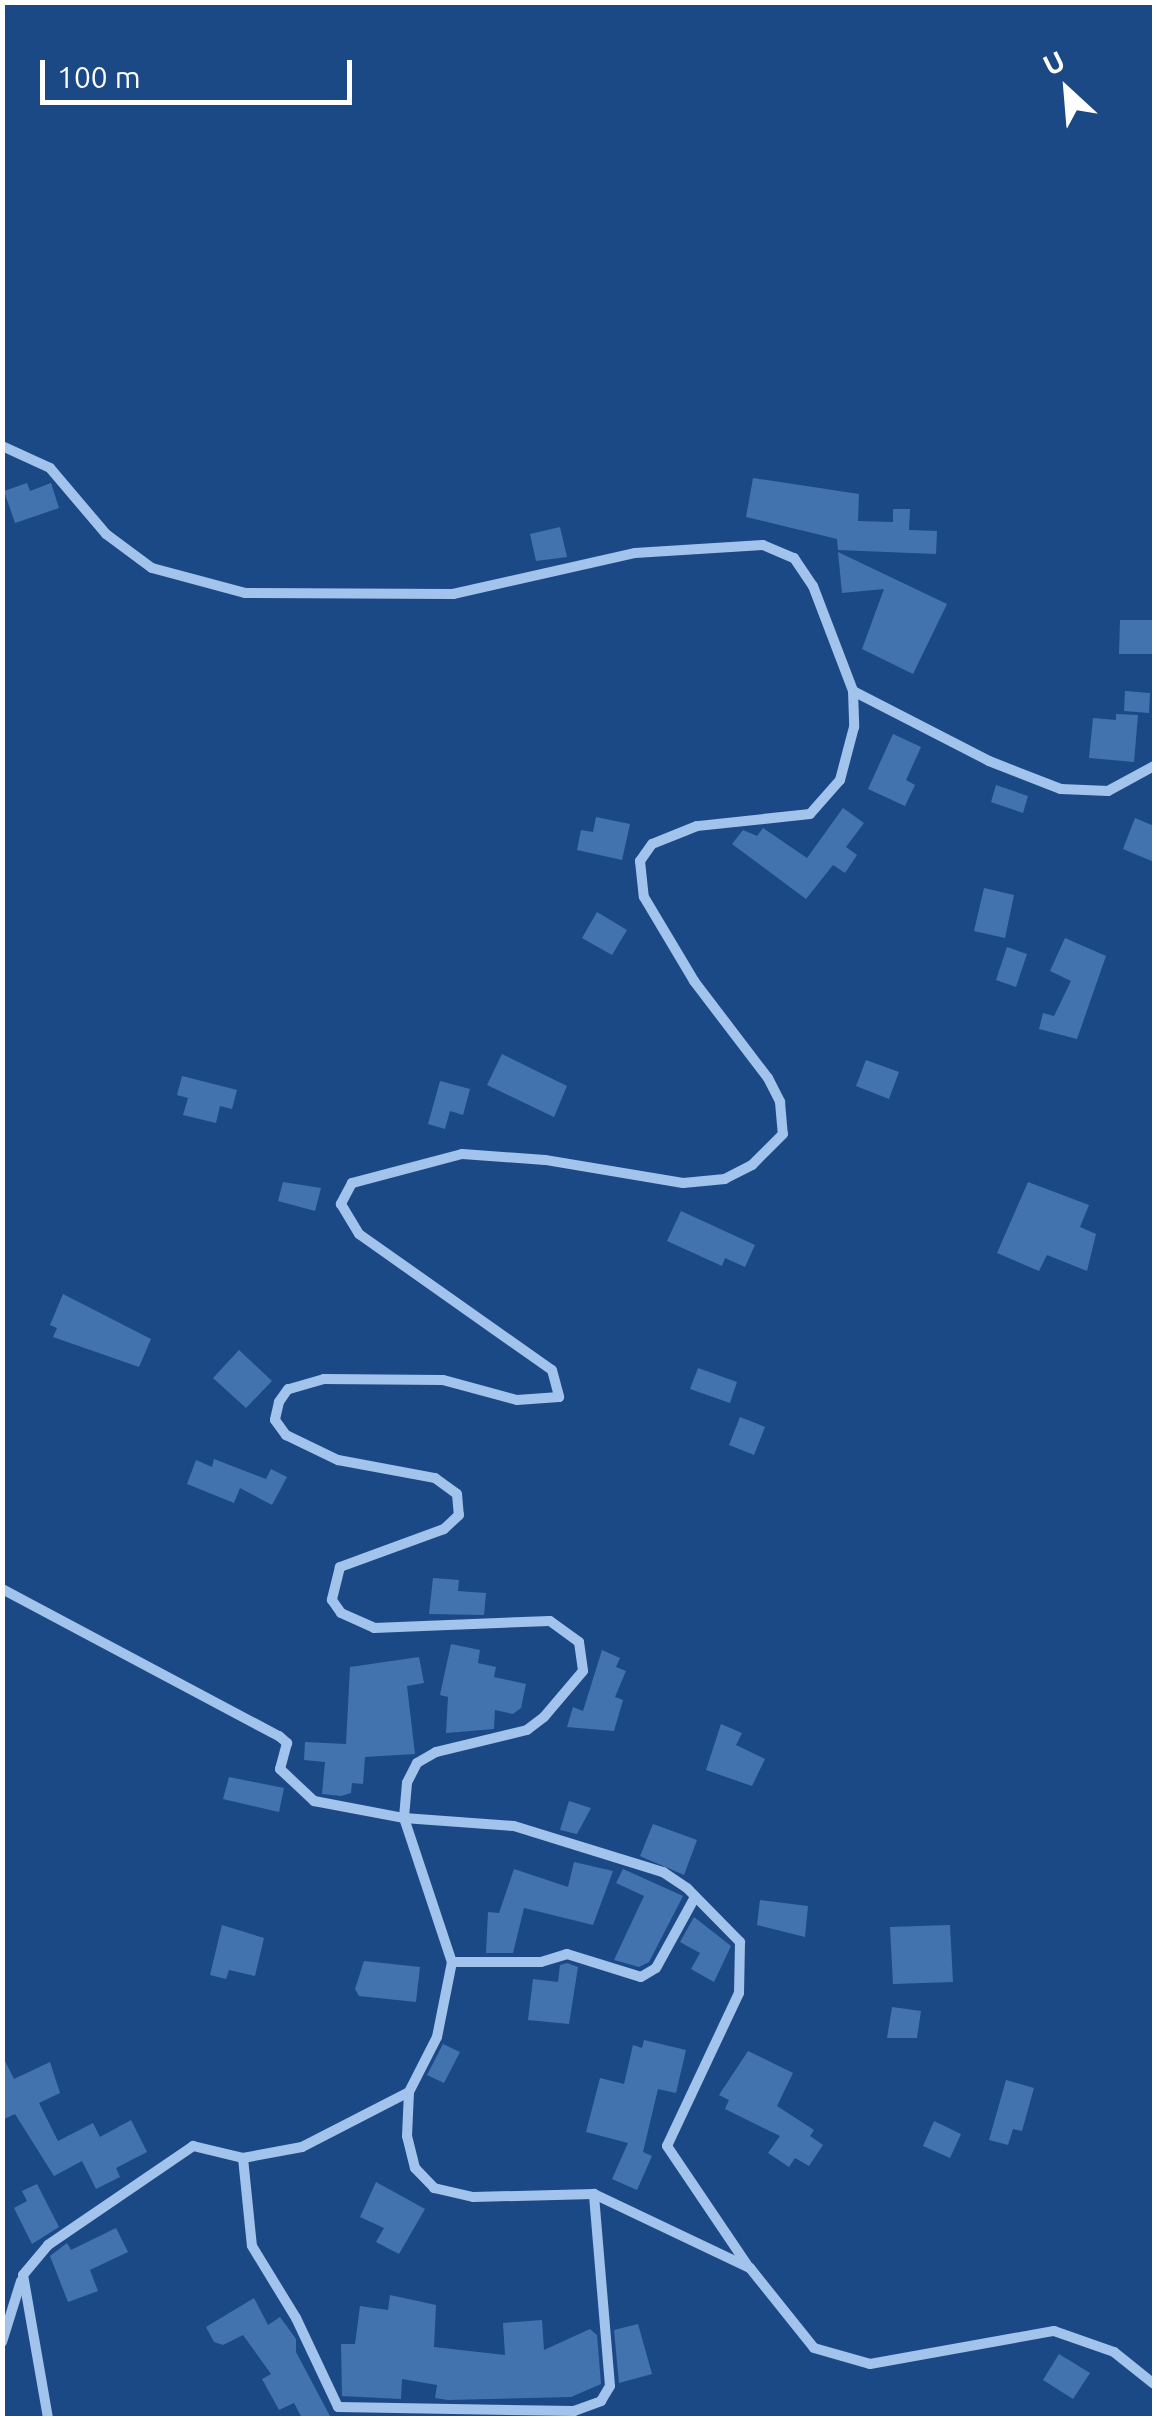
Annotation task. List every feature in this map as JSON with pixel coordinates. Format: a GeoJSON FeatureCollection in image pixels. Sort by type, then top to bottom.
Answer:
{"type":"FeatureCollection","features":[{"type":"Feature","properties":{"kind":"street"},"geometry":{"type":"LineString","coordinates":[[2,446],[50,468],[106,534],[152,568],[245,592],[453,594],[635,553],[763,545],[794,558],[813,586],[852,691],[849,755],[840,780],[810,814],[697,826],[652,844],[640,861],[644,897],[780,1102],[783,1134],[772,1148],[725,1180],[682,1182],[545,1160],[462,1154],[373,1172],[352,1183],[341,1204],[358,1234],[392,1262],[458,1299],[561,1384],[559,1397],[517,1400],[443,1380],[324,1379],[288,1389],[279,1402],[275,1420],[286,1436],[338,1460],[436,1478],[456,1494],[458,1515],[444,1529],[340,1567],[332,1600],[342,1612],[374,1628],[550,1621],[579,1642],[583,1672],[527,1730],[417,1763],[407,1782],[404,1818],[452,1962],[438,2038],[409,2092],[407,2136],[416,2168],[434,2188],[473,2197],[594,2194],[750,2268]]}},
{"type":"Feature","properties":{"kind":"street"},"geometry":{"type":"LineString","coordinates":[[852,691],[988,761],[1061,789],[1108,791],[1154,766]]}},
{"type":"Feature","properties":{"kind":"street"},"geometry":{"type":"LineString","coordinates":[[2,1590],[279,1736],[288,1743],[280,1769],[314,1801],[404,1818],[514,1826],[664,1872],[694,1898],[740,1942],[739,1994],[667,2146],[750,2268],[814,2348],[870,2364],[1054,2331],[1114,2352],[1154,2384]]}},
{"type":"Feature","properties":{"kind":"street"},"geometry":{"type":"LineString","coordinates":[[452,1962],[541,1962],[568,1954],[641,1977],[656,1968],[694,1898]]}},
{"type":"Feature","properties":{"kind":"street"},"geometry":{"type":"LineString","coordinates":[[2,2342],[23,2275],[48,2245],[162,2161],[193,2146],[243,2158],[302,2147],[409,2092]]}},
{"type":"Feature","properties":{"kind":"street"},"geometry":{"type":"LineString","coordinates":[[243,2158],[252,2246],[304,2332],[338,2407],[436,2413],[574,2411],[602,2401],[610,2386],[594,2194]]}},
{"type":"Feature","properties":{"kind":"street"},"geometry":{"type":"LineString","coordinates":[[23,2275],[48,2418]]}},
{"type":"Feature","properties":{"kind":"building"},"geometry":{"type":"Polygon","coordinates":[[[753,478],[859,494],[858,521],[893,522],[893,509],[910,509],[909,530],[937,531],[936,554],[838,550],[837,539],[746,517],[753,478]]]}},
{"type":"Feature","properties":{"kind":"building"},"geometry":{"type":"Polygon","coordinates":[[[27,483],[30,491],[51,483],[59,508],[15,523],[4,491],[27,483]]]}},
{"type":"Feature","properties":{"kind":"building"},"geometry":{"type":"Polygon","coordinates":[[[560,527],[567,557],[536,561],[530,534],[560,527]]]}},
{"type":"Feature","properties":{"kind":"building"},"geometry":{"type":"Polygon","coordinates":[[[838,552],[947,604],[913,674],[862,649],[884,589],[842,593],[838,552]]]}},
{"type":"Feature","properties":{"kind":"building"},"geometry":{"type":"Polygon","coordinates":[[[1120,620],[1154,620],[1153,654],[1119,654],[1120,620]]]}},
{"type":"Feature","properties":{"kind":"building"},"geometry":{"type":"Polygon","coordinates":[[[1125,691],[1150,693],[1149,713],[1124,711],[1125,691]]]}},
{"type":"Feature","properties":{"kind":"building"},"geometry":{"type":"Polygon","coordinates":[[[1116,714],[1138,715],[1134,762],[1089,758],[1093,718],[1116,720],[1116,714]]]}},
{"type":"Feature","properties":{"kind":"building"},"geometry":{"type":"Polygon","coordinates":[[[893,734],[921,747],[906,780],[915,785],[905,806],[868,789],[893,734]]]}},
{"type":"Feature","properties":{"kind":"building"},"geometry":{"type":"Polygon","coordinates":[[[996,785],[1028,796],[1023,813],[991,802],[996,785]]]}},
{"type":"Feature","properties":{"kind":"building"},"geometry":{"type":"Polygon","coordinates":[[[843,808],[864,823],[846,847],[857,855],[845,873],[833,865],[806,899],[732,844],[743,830],[757,836],[763,828],[807,858],[843,808]]]}},
{"type":"Feature","properties":{"kind":"building"},"geometry":{"type":"Polygon","coordinates":[[[596,817],[630,824],[622,860],[577,850],[581,830],[593,832],[596,817]]]}},
{"type":"Feature","properties":{"kind":"building"},"geometry":{"type":"Polygon","coordinates":[[[1135,818],[1154,826],[1154,862],[1123,849],[1135,818]]]}},
{"type":"Feature","properties":{"kind":"building"},"geometry":{"type":"Polygon","coordinates":[[[984,888],[1014,895],[1005,938],[974,931],[984,888]]]}},
{"type":"Feature","properties":{"kind":"building"},"geometry":{"type":"Polygon","coordinates":[[[597,912],[627,930],[612,955],[582,938],[597,912]]]}},
{"type":"Feature","properties":{"kind":"building"},"geometry":{"type":"Polygon","coordinates":[[[1065,938],[1106,956],[1077,1039],[1039,1029],[1043,1013],[1054,1016],[1071,981],[1050,971],[1065,938]]]}},
{"type":"Feature","properties":{"kind":"building"},"geometry":{"type":"Polygon","coordinates":[[[1007,947],[1027,954],[1016,987],[996,980],[1007,947]]]}},
{"type":"Feature","properties":{"kind":"building"},"geometry":{"type":"Polygon","coordinates":[[[502,1054],[567,1086],[554,1117],[487,1085],[502,1054]]]}},
{"type":"Feature","properties":{"kind":"building"},"geometry":{"type":"Polygon","coordinates":[[[866,1060],[899,1072],[889,1099],[856,1086],[866,1060]]]}},
{"type":"Feature","properties":{"kind":"building"},"geometry":{"type":"Polygon","coordinates":[[[182,1076],[237,1090],[232,1109],[220,1106],[216,1123],[183,1115],[188,1098],[177,1095],[182,1076]]]}},
{"type":"Feature","properties":{"kind":"building"},"geometry":{"type":"Polygon","coordinates":[[[440,1081],[470,1089],[463,1115],[450,1111],[445,1129],[428,1124],[440,1081]]]}},
{"type":"Feature","properties":{"kind":"building"},"geometry":{"type":"Polygon","coordinates":[[[283,1182],[321,1188],[315,1211],[278,1201],[283,1182]]]}},
{"type":"Feature","properties":{"kind":"building"},"geometry":{"type":"Polygon","coordinates":[[[1028,1182],[1089,1205],[1080,1227],[1096,1234],[1087,1271],[1047,1255],[1039,1271],[997,1253],[1028,1182]]]}},
{"type":"Feature","properties":{"kind":"building"},"geometry":{"type":"Polygon","coordinates":[[[681,1211],[755,1245],[745,1267],[725,1258],[722,1266],[667,1241],[681,1211]]]}},
{"type":"Feature","properties":{"kind":"building"},"geometry":{"type":"Polygon","coordinates":[[[63,1294],[151,1339],[139,1367],[53,1337],[57,1328],[50,1325],[63,1294]]]}},
{"type":"Feature","properties":{"kind":"building"},"geometry":{"type":"Polygon","coordinates":[[[239,1350],[272,1381],[246,1408],[213,1378],[239,1350]]]}},
{"type":"Feature","properties":{"kind":"building"},"geometry":{"type":"Polygon","coordinates":[[[698,1368],[737,1382],[730,1403],[690,1389],[698,1368]]]}},
{"type":"Feature","properties":{"kind":"building"},"geometry":{"type":"Polygon","coordinates":[[[740,1417],[765,1427],[754,1455],[729,1445],[740,1417]]]}},
{"type":"Feature","properties":{"kind":"building"},"geometry":{"type":"Polygon","coordinates":[[[214,1459],[266,1479],[271,1469],[287,1477],[272,1505],[240,1488],[234,1503],[187,1484],[196,1460],[212,1467],[214,1459]]]}},
{"type":"Feature","properties":{"kind":"building"},"geometry":{"type":"Polygon","coordinates":[[[433,1578],[459,1580],[458,1591],[486,1593],[484,1615],[429,1614],[433,1578]]]}},
{"type":"Feature","properties":{"kind":"building"},"geometry":{"type":"Polygon","coordinates":[[[451,1644],[480,1650],[478,1663],[496,1667],[494,1677],[526,1684],[521,1708],[513,1714],[495,1710],[494,1729],[446,1733],[448,1697],[440,1695],[451,1644]]]}},
{"type":"Feature","properties":{"kind":"building"},"geometry":{"type":"Polygon","coordinates":[[[602,1650],[620,1658],[616,1667],[626,1671],[615,1697],[623,1700],[614,1731],[567,1727],[573,1707],[583,1711],[602,1650]]]}},
{"type":"Feature","properties":{"kind":"building"},"geometry":{"type":"Polygon","coordinates":[[[419,1657],[424,1683],[407,1686],[415,1754],[365,1757],[363,1784],[352,1783],[351,1793],[341,1796],[322,1794],[325,1762],[304,1760],[305,1742],[346,1744],[350,1667],[419,1657]]]}},
{"type":"Feature","properties":{"kind":"building"},"geometry":{"type":"Polygon","coordinates":[[[721,1724],[742,1733],[736,1745],[765,1759],[752,1786],[706,1770],[721,1724]]]}},
{"type":"Feature","properties":{"kind":"building"},"geometry":{"type":"Polygon","coordinates":[[[229,1777],[284,1788],[279,1812],[223,1799],[229,1777]]]}},
{"type":"Feature","properties":{"kind":"building"},"geometry":{"type":"Polygon","coordinates":[[[569,1801],[591,1808],[577,1834],[560,1830],[569,1801]]]}},
{"type":"Feature","properties":{"kind":"building"},"geometry":{"type":"Polygon","coordinates":[[[653,1824],[697,1840],[684,1875],[640,1856],[653,1824]]]}},
{"type":"Feature","properties":{"kind":"building"},"geometry":{"type":"Polygon","coordinates":[[[574,1862],[613,1871],[593,1925],[524,1908],[513,1953],[486,1953],[488,1912],[499,1913],[514,1869],[568,1887],[574,1862]]]}},
{"type":"Feature","properties":{"kind":"building"},"geometry":{"type":"Polygon","coordinates":[[[623,1869],[683,1896],[649,1962],[639,1967],[614,1960],[644,1896],[616,1883],[623,1869]]]}},
{"type":"Feature","properties":{"kind":"building"},"geometry":{"type":"Polygon","coordinates":[[[760,1900],[808,1906],[805,1937],[757,1925],[760,1900]]]}},
{"type":"Feature","properties":{"kind":"building"},"geometry":{"type":"Polygon","coordinates":[[[694,1917],[731,1946],[714,1982],[691,1969],[700,1953],[680,1942],[694,1917]]]}},
{"type":"Feature","properties":{"kind":"building"},"geometry":{"type":"Polygon","coordinates":[[[222,1925],[264,1938],[255,1976],[229,1970],[226,1979],[210,1975],[222,1925]]]}},
{"type":"Feature","properties":{"kind":"building"},"geometry":{"type":"Polygon","coordinates":[[[950,1925],[953,1982],[893,1984],[890,1927],[950,1925]]]}},
{"type":"Feature","properties":{"kind":"building"},"geometry":{"type":"Polygon","coordinates":[[[364,1961],[420,1967],[416,2002],[359,1996],[355,1989],[364,1961]]]}},
{"type":"Feature","properties":{"kind":"building"},"geometry":{"type":"Polygon","coordinates":[[[560,1965],[578,1967],[569,2024],[528,2020],[533,1979],[558,1982],[560,1965]]]}},
{"type":"Feature","properties":{"kind":"building"},"geometry":{"type":"Polygon","coordinates":[[[892,2007],[921,2011],[917,2038],[887,2038],[892,2007]]]}},
{"type":"Feature","properties":{"kind":"building"},"geometry":{"type":"Polygon","coordinates":[[[644,2040],[686,2050],[676,2093],[658,2089],[643,2152],[652,2156],[637,2190],[612,2179],[628,2143],[586,2132],[600,2078],[624,2084],[633,2045],[642,2048],[644,2040]]]}},
{"type":"Feature","properties":{"kind":"building"},"geometry":{"type":"Polygon","coordinates":[[[443,2044],[460,2052],[444,2083],[427,2075],[443,2044]]]}},
{"type":"Feature","properties":{"kind":"building"},"geometry":{"type":"Polygon","coordinates":[[[748,2051],[793,2073],[777,2106],[814,2130],[810,2136],[823,2145],[809,2166],[795,2158],[789,2167],[768,2153],[780,2136],[725,2109],[729,2100],[719,2095],[748,2051]]]}},
{"type":"Feature","properties":{"kind":"building"},"geometry":{"type":"Polygon","coordinates":[[[2,2055],[14,2079],[50,2062],[60,2093],[39,2103],[58,2141],[93,2123],[100,2137],[131,2120],[147,2152],[116,2168],[120,2177],[96,2189],[82,2161],[54,2176],[15,2114],[2,2120],[2,2055]]]}},
{"type":"Feature","properties":{"kind":"building"},"geometry":{"type":"Polygon","coordinates":[[[1006,2080],[1034,2088],[1022,2131],[1013,2129],[1008,2145],[989,2140],[1006,2080]]]}},
{"type":"Feature","properties":{"kind":"building"},"geometry":{"type":"Polygon","coordinates":[[[934,2121],[961,2134],[950,2158],[923,2146],[934,2121]]]}},
{"type":"Feature","properties":{"kind":"building"},"geometry":{"type":"Polygon","coordinates":[[[376,2182],[425,2209],[399,2254],[376,2242],[384,2228],[360,2217],[376,2182]]]}},
{"type":"Feature","properties":{"kind":"building"},"geometry":{"type":"Polygon","coordinates":[[[37,2184],[59,2227],[32,2244],[14,2208],[27,2201],[22,2191],[37,2184]]]}},
{"type":"Feature","properties":{"kind":"building"},"geometry":{"type":"Polygon","coordinates":[[[116,2228],[128,2252],[90,2270],[98,2291],[68,2302],[50,2256],[67,2243],[71,2250],[116,2228]]]}},
{"type":"Feature","properties":{"kind":"building"},"geometry":{"type":"Polygon","coordinates":[[[390,2295],[436,2305],[434,2347],[505,2355],[503,2323],[542,2320],[544,2350],[590,2329],[597,2335],[601,2384],[571,2397],[448,2400],[435,2398],[437,2385],[402,2379],[401,2399],[342,2396],[341,2344],[355,2344],[360,2306],[388,2310],[390,2295]]]}},
{"type":"Feature","properties":{"kind":"building"},"geometry":{"type":"Polygon","coordinates":[[[254,2298],[268,2325],[280,2317],[296,2339],[296,2352],[331,2418],[302,2418],[294,2403],[279,2410],[262,2379],[271,2374],[243,2335],[223,2345],[214,2342],[206,2327],[254,2298]]]}},
{"type":"Feature","properties":{"kind":"building"},"geometry":{"type":"Polygon","coordinates":[[[638,2324],[652,2374],[619,2383],[614,2330],[638,2324]]]}},
{"type":"Feature","properties":{"kind":"building"},"geometry":{"type":"Polygon","coordinates":[[[1059,2354],[1090,2373],[1073,2399],[1043,2380],[1059,2354]]]}}]}
